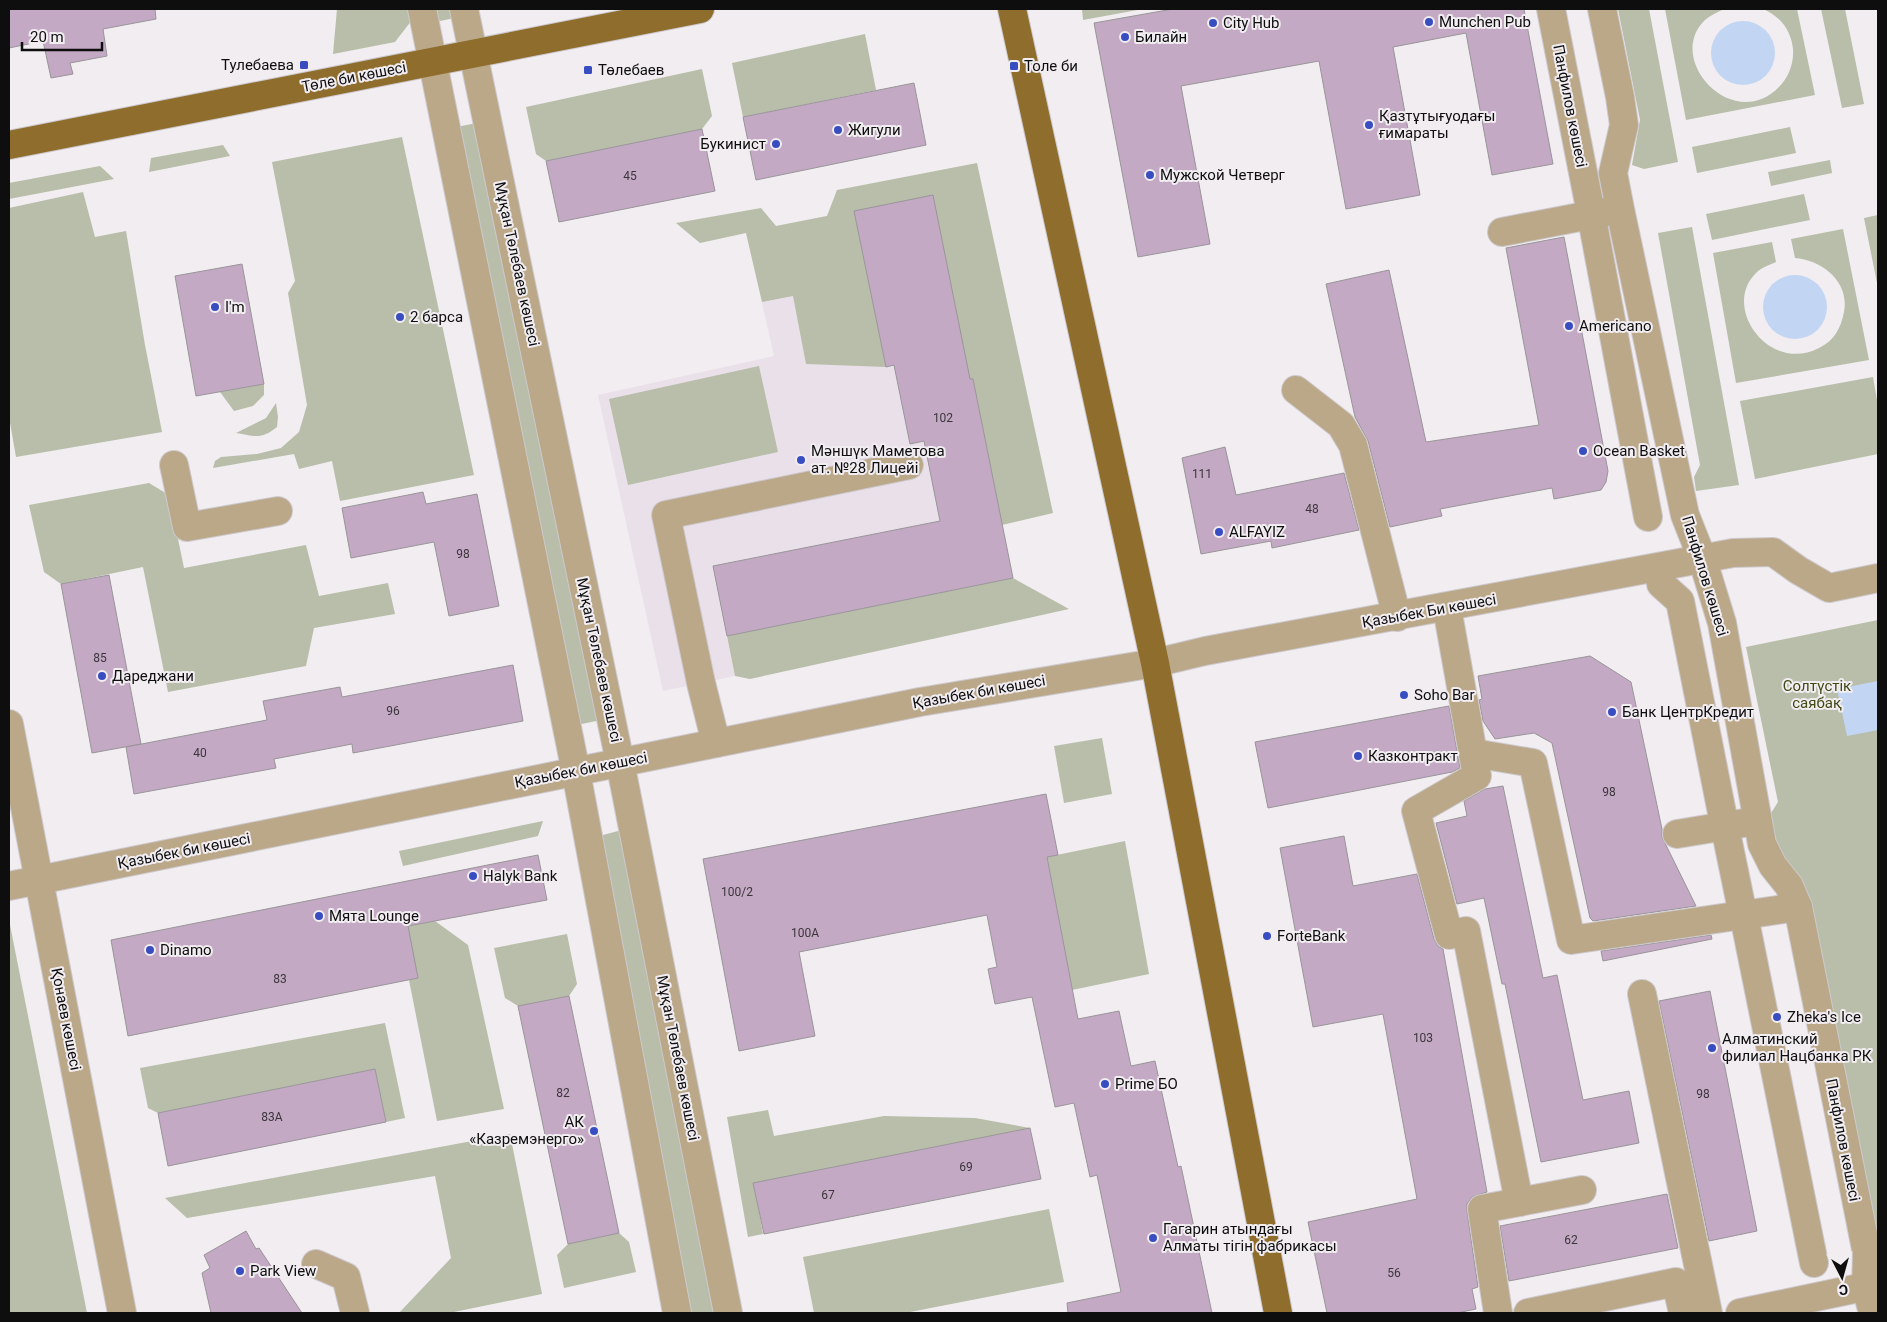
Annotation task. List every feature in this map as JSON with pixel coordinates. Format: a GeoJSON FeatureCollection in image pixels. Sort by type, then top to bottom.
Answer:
{"type":"FeatureCollection","features":[{"type":"Feature","properties":{"kind":"main road","name":"Төле би көшесі"},"geometry":{"type":"LineString","coordinates":[[9,145],[700,9]]}},
{"type":"Feature","properties":{"kind":"main road"},"geometry":{"type":"LineString","coordinates":[[1012,9],[1156,663],[1278,1313]]}},
{"type":"Feature","properties":{"kind":"street"},"geometry":{"type":"LineString","coordinates":[[422,9],[576,772],[678,1313]]}},
{"type":"Feature","properties":{"kind":"street","name":"Мұқан Төлебаев көшесі"},"geometry":{"type":"LineString","coordinates":[[464,9],[620,762],[728,1313]]}},
{"type":"Feature","properties":{"kind":"street","name":"Панфилов көшесі"},"geometry":{"type":"LineString","coordinates":[[1551,9],[1648,517]]}},
{"type":"Feature","properties":{"kind":"street","name":"Панфилов көшесі"},"geometry":{"type":"LineString","coordinates":[[1602,9],[1624,124],[1613,173],[1620,209],[1685,515],[1702,558],[1722,623],[1762,844],[1773,866],[1788,886],[1798,907],[1867,1254],[1872,1286],[1873,1313]]}},
{"type":"Feature","properties":{"kind":"street"},"geometry":{"type":"LineString","coordinates":[[1502,232],[1620,209]]}},
{"type":"Feature","properties":{"kind":"street"},"geometry":{"type":"LineString","coordinates":[[1296,390],[1341,425],[1354,445],[1397,617]]}},
{"type":"Feature","properties":{"kind":"street"},"geometry":{"type":"LineString","coordinates":[[174,465],[188,528],[278,511]]}},
{"type":"Feature","properties":{"kind":"street"},"geometry":{"type":"LineString","coordinates":[[716,743],[701,683],[666,515],[909,465]]}},
{"type":"Feature","properties":{"kind":"street","name":"Қазыбек Би көшесі"},"geometry":{"type":"LineString","coordinates":[[1156,663],[1205,651],[1446,608],[1733,553],[1773,552],[1798,570],[1829,588],[1878,578]]}},
{"type":"Feature","properties":{"kind":"street","name":"Панфилов көшесі"},"geometry":{"type":"LineString","coordinates":[[1661,584],[1680,601],[1814,1263]]}},
{"type":"Feature","properties":{"kind":"street"},"geometry":{"type":"LineString","coordinates":[[1446,608],[1477,776],[1416,811],[1449,935],[1466,931],[1519,1202]]}},
{"type":"Feature","properties":{"kind":"street","name":"Қазыбек би көшесі"},"geometry":{"type":"LineString","coordinates":[[9,886],[920,702],[1156,663]]}},
{"type":"Feature","properties":{"kind":"street","name":"Қонаев көшесі"},"geometry":{"type":"LineString","coordinates":[[9,724],[122,1313]]}},
{"type":"Feature","properties":{"kind":"street"},"geometry":{"type":"LineString","coordinates":[[1473,753],[1533,763],[1571,940],[1798,907]]}},
{"type":"Feature","properties":{"kind":"street"},"geometry":{"type":"LineString","coordinates":[[1677,834],[1758,820]]}},
{"type":"Feature","properties":{"kind":"street"},"geometry":{"type":"LineString","coordinates":[[1642,994],[1708,1313]]}},
{"type":"Feature","properties":{"kind":"street"},"geometry":{"type":"LineString","coordinates":[[1498,1313],[1482,1209],[1582,1190]]}},
{"type":"Feature","properties":{"kind":"street"},"geometry":{"type":"LineString","coordinates":[[316,1264],[346,1277],[355,1313]]}},
{"type":"Feature","properties":{"kind":"street"},"geometry":{"type":"LineString","coordinates":[[1528,1313],[1676,1282],[1683,1313]]}},
{"type":"Feature","properties":{"kind":"street"},"geometry":{"type":"LineString","coordinates":[[1740,1313],[1872,1286]]}},
{"type":"Feature","properties":{"kind":"shaded area","name":"Мәншүк Маметова ат. №28 Лицейі"},"geometry":{"type":"Polygon","coordinates":[[[933,195],[951,383],[973,379],[1013,578],[727,636],[735,676],[663,691],[598,395],[774,356],[746,232],[933,195]]]}},
{"type":"Feature","properties":{"kind":"green space"},"geometry":{"type":"Polygon","coordinates":[[[337,9],[464,9],[465,16],[425,24],[415,16],[395,42],[333,54],[337,9]]]}},
{"type":"Feature","properties":{"kind":"green space"},"geometry":{"type":"Polygon","coordinates":[[[1082,9],[1143,9],[1083,20],[1082,9]]]}},
{"type":"Feature","properties":{"kind":"green space"},"geometry":{"type":"Polygon","coordinates":[[[1618,9],[1649,9],[1678,162],[1644,169],[1632,165],[1640,120],[1618,9]]]}},
{"type":"Feature","properties":{"kind":"green space"},"geometry":{"type":"Polygon","coordinates":[[[1665,9],[1724,9],[1705,20],[1695,36],[1693,54],[1698,71],[1709,86],[1725,97],[1742,102],[1761,99],[1779,87],[1786,79],[1792,65],[1792,42],[1784,24],[1763,9],[1797,9],[1815,95],[1686,120],[1665,9]]]}},
{"type":"Feature","properties":{"kind":"green space"},"geometry":{"type":"Polygon","coordinates":[[[1821,9],[1845,9],[1864,104],[1842,108],[1821,9]]]}},
{"type":"Feature","properties":{"kind":"green space"},"geometry":{"type":"Polygon","coordinates":[[[865,34],[876,90],[743,117],[732,63],[865,34]]]}},
{"type":"Feature","properties":{"kind":"green space"},"geometry":{"type":"Polygon","coordinates":[[[702,69],[712,116],[702,129],[546,161],[536,154],[526,107],[702,69]]]}},
{"type":"Feature","properties":{"kind":"green space"},"geometry":{"type":"Polygon","coordinates":[[[487,121],[611,718],[567,727],[446,129],[487,121]]]}},
{"type":"Feature","properties":{"kind":"green space"},"geometry":{"type":"Polygon","coordinates":[[[1790,127],[1796,153],[1697,173],[1692,147],[1790,127]]]}},
{"type":"Feature","properties":{"kind":"green space"},"geometry":{"type":"Polygon","coordinates":[[[402,137],[474,475],[340,501],[332,461],[299,469],[294,454],[213,468],[215,461],[221,457],[257,454],[281,448],[299,432],[307,405],[288,293],[295,281],[272,162],[402,137]]]}},
{"type":"Feature","properties":{"kind":"green space"},"geometry":{"type":"Polygon","coordinates":[[[223,145],[230,156],[149,172],[151,158],[223,145]]]}},
{"type":"Feature","properties":{"kind":"green space"},"geometry":{"type":"Polygon","coordinates":[[[1830,160],[1832,173],[1771,186],[1768,172],[1830,160]]]}},
{"type":"Feature","properties":{"kind":"green space"},"geometry":{"type":"Polygon","coordinates":[[[977,163],[1053,513],[1002,525],[973,379],[951,383],[854,211],[886,367],[806,364],[793,296],[762,302],[746,233],[700,243],[676,223],[761,208],[776,226],[827,216],[837,190],[977,163]]]}},
{"type":"Feature","properties":{"kind":"green space"},"geometry":{"type":"Polygon","coordinates":[[[100,166],[114,179],[9,199],[9,183],[100,166]]]}},
{"type":"Feature","properties":{"kind":"green space"},"geometry":{"type":"Polygon","coordinates":[[[83,192],[95,237],[126,231],[162,432],[16,457],[9,417],[9,208],[83,192]]]}},
{"type":"Feature","properties":{"kind":"green space"},"geometry":{"type":"Polygon","coordinates":[[[1804,194],[1810,220],[1712,240],[1706,214],[1804,194]]]}},
{"type":"Feature","properties":{"kind":"green space"},"geometry":{"type":"Polygon","coordinates":[[[1878,215],[1878,288],[1864,218],[1878,215]]]}},
{"type":"Feature","properties":{"kind":"green space"},"geometry":{"type":"Polygon","coordinates":[[[1692,227],[1739,485],[1696,491],[1694,477],[1700,465],[1658,233],[1692,227]]]}},
{"type":"Feature","properties":{"kind":"green space"},"geometry":{"type":"Polygon","coordinates":[[[1843,229],[1869,360],[1736,383],[1713,253],[1772,242],[1776,262],[1758,271],[1747,287],[1744,303],[1747,319],[1756,333],[1768,345],[1783,352],[1801,354],[1819,348],[1833,338],[1841,323],[1845,301],[1843,291],[1832,274],[1815,263],[1795,258],[1791,239],[1843,229]]]}},
{"type":"Feature","properties":{"kind":"green space"},"geometry":{"type":"Polygon","coordinates":[[[759,366],[778,452],[628,485],[609,399],[759,366]]]}},
{"type":"Feature","properties":{"kind":"green space"},"geometry":{"type":"Polygon","coordinates":[[[1873,377],[1878,406],[1878,454],[1755,479],[1740,401],[1873,377]]]}},
{"type":"Feature","properties":{"kind":"green space"},"geometry":{"type":"Polygon","coordinates":[[[264,384],[264,395],[253,406],[234,411],[220,392],[264,384]]]}},
{"type":"Feature","properties":{"kind":"green space"},"geometry":{"type":"Polygon","coordinates":[[[276,403],[277,427],[267,434],[258,436],[236,433],[266,418],[276,403]]]}},
{"type":"Feature","properties":{"kind":"green space"},"geometry":{"type":"Polygon","coordinates":[[[149,483],[169,495],[184,568],[306,545],[319,596],[388,583],[395,614],[314,628],[306,666],[168,692],[143,567],[61,584],[44,572],[29,505],[149,483]]]}},
{"type":"Feature","properties":{"kind":"green space"},"geometry":{"type":"Polygon","coordinates":[[[1013,578],[1069,609],[750,679],[735,676],[727,636],[1013,578]]]}},
{"type":"Feature","properties":{"kind":"green space","name":"Солтүстік саябақ"},"geometry":{"type":"Polygon","coordinates":[[[1878,620],[1878,1253],[1768,818],[1778,802],[1746,647],[1878,620]]]}},
{"type":"Feature","properties":{"kind":"green space"},"geometry":{"type":"Polygon","coordinates":[[[1102,738],[1112,794],[1064,803],[1054,746],[1102,738]]]}},
{"type":"Feature","properties":{"kind":"green space"},"geometry":{"type":"Polygon","coordinates":[[[543,821],[538,836],[403,866],[399,851],[543,821]]]}},
{"type":"Feature","properties":{"kind":"green space"},"geometry":{"type":"Polygon","coordinates":[[[633,827],[728,1313],[677,1313],[588,839],[633,827]]]}},
{"type":"Feature","properties":{"kind":"green space"},"geometry":{"type":"Polygon","coordinates":[[[1125,841],[1149,974],[1072,990],[1047,857],[1125,841]]]}},
{"type":"Feature","properties":{"kind":"green space"},"geometry":{"type":"Polygon","coordinates":[[[435,921],[468,945],[504,1109],[437,1121],[409,980],[408,926],[435,921]]]}},
{"type":"Feature","properties":{"kind":"green space"},"geometry":{"type":"Polygon","coordinates":[[[10,925],[87,1313],[9,1313],[10,925]]]}},
{"type":"Feature","properties":{"kind":"green space"},"geometry":{"type":"Polygon","coordinates":[[[567,934],[577,984],[569,996],[518,1006],[505,998],[494,948],[567,934]]]}},
{"type":"Feature","properties":{"kind":"green space"},"geometry":{"type":"Polygon","coordinates":[[[385,1023],[405,1118],[386,1122],[375,1069],[158,1113],[148,1108],[140,1068],[385,1023]]]}},
{"type":"Feature","properties":{"kind":"green space"},"geometry":{"type":"Polygon","coordinates":[[[768,1110],[774,1136],[884,1116],[975,1118],[1030,1128],[754,1183],[763,1234],[748,1237],[727,1117],[768,1110]]]}},
{"type":"Feature","properties":{"kind":"green space"},"geometry":{"type":"Polygon","coordinates":[[[510,1134],[542,1294],[449,1313],[399,1313],[451,1258],[435,1176],[187,1218],[165,1198],[510,1134]]]}},
{"type":"Feature","properties":{"kind":"green space"},"geometry":{"type":"Polygon","coordinates":[[[1049,1209],[1064,1282],[905,1313],[814,1313],[803,1257],[1049,1209]]]}},
{"type":"Feature","properties":{"kind":"green space"},"geometry":{"type":"Polygon","coordinates":[[[619,1233],[629,1242],[636,1272],[564,1288],[557,1255],[568,1244],[619,1233]]]}},
{"type":"Feature","properties":{"kind":"water"},"geometry":{"type":"Polygon","coordinates":[[[1737,21],[1749,21],[1766,30],[1773,41],[1775,53],[1773,65],[1766,76],[1749,85],[1737,85],[1725,80],[1716,71],[1711,59],[1711,47],[1716,35],[1725,26],[1737,21]]]}},
{"type":"Feature","properties":{"kind":"water"},"geometry":{"type":"Polygon","coordinates":[[[1789,275],[1801,275],[1818,284],[1825,295],[1827,307],[1825,319],[1818,330],[1801,339],[1789,339],[1777,334],[1768,325],[1763,313],[1763,301],[1768,289],[1777,280],[1789,275]]]}},
{"type":"Feature","properties":{"kind":"water"},"geometry":{"type":"Polygon","coordinates":[[[1878,681],[1878,730],[1847,736],[1837,689],[1878,681]]]}},
{"type":"Feature","properties":{"kind":"building"},"geometry":{"type":"Polygon","coordinates":[[[9,9],[155,9],[156,19],[103,29],[107,56],[70,63],[73,74],[51,78],[43,41],[9,48],[9,9]]]}},
{"type":"Feature","properties":{"kind":"building","name":"Қазтұтығуодағы ғимараты"},"geometry":{"type":"Polygon","coordinates":[[[1173,9],[1524,9],[1553,164],[1492,175],[1466,33],[1393,47],[1420,195],[1346,209],[1319,61],[1181,86],[1210,244],[1138,257],[1094,23],[1173,9]]]}},
{"type":"Feature","properties":{"kind":"building"},"geometry":{"type":"Polygon","coordinates":[[[914,83],[926,145],[756,180],[743,117],[914,83]]]}},
{"type":"Feature","properties":{"kind":"building"},"geometry":{"type":"Polygon","coordinates":[[[702,129],[715,191],[559,222],[546,161],[702,129]]]}},
{"type":"Feature","properties":{"kind":"building"},"geometry":{"type":"Polygon","coordinates":[[[933,195],[970,379],[973,379],[1013,578],[727,636],[713,566],[940,521],[924,441],[910,444],[894,365],[886,367],[854,211],[933,195]]]}},
{"type":"Feature","properties":{"kind":"building"},"geometry":{"type":"Polygon","coordinates":[[[1564,237],[1608,471],[1606,482],[1601,490],[1554,499],[1552,488],[1440,509],[1442,516],[1390,527],[1368,441],[1355,417],[1326,284],[1389,270],[1426,442],[1539,425],[1506,248],[1564,237]]]}},
{"type":"Feature","properties":{"kind":"building","name":"I'm"},"geometry":{"type":"Polygon","coordinates":[[[242,264],[264,384],[196,396],[175,276],[242,264]]]}},
{"type":"Feature","properties":{"kind":"building"},"geometry":{"type":"Polygon","coordinates":[[[1225,447],[1236,495],[1344,473],[1359,530],[1272,548],[1271,541],[1201,554],[1182,458],[1225,447]]]}},
{"type":"Feature","properties":{"kind":"building"},"geometry":{"type":"Polygon","coordinates":[[[423,492],[426,504],[477,494],[499,606],[449,616],[434,542],[351,558],[342,508],[423,492]]]}},
{"type":"Feature","properties":{"kind":"building"},"geometry":{"type":"Polygon","coordinates":[[[109,575],[141,744],[92,753],[61,584],[109,575]]]}},
{"type":"Feature","properties":{"kind":"building"},"geometry":{"type":"Polygon","coordinates":[[[1590,656],[1631,682],[1662,829],[1662,837],[1696,906],[1593,921],[1590,918],[1552,743],[1534,733],[1495,739],[1483,721],[1479,700],[1482,699],[1478,676],[1590,656]]]}},
{"type":"Feature","properties":{"kind":"building"},"geometry":{"type":"Polygon","coordinates":[[[513,665],[523,721],[353,753],[352,744],[274,759],[276,768],[134,794],[126,747],[267,720],[263,701],[340,687],[342,697],[513,665]]]}},
{"type":"Feature","properties":{"kind":"building","name":"Казконтракт"},"geometry":{"type":"Polygon","coordinates":[[[1449,706],[1460,768],[1452,772],[1268,808],[1255,742],[1449,706]]]}},
{"type":"Feature","properties":{"kind":"building"},"geometry":{"type":"Polygon","coordinates":[[[1503,786],[1543,978],[1557,975],[1583,1100],[1629,1091],[1639,1143],[1541,1162],[1505,984],[1502,984],[1484,898],[1457,904],[1436,823],[1467,816],[1464,801],[1485,789],[1503,786]]]}},
{"type":"Feature","properties":{"kind":"building"},"geometry":{"type":"Polygon","coordinates":[[[1046,794],[1058,855],[1047,857],[1078,1019],[1119,1011],[1131,1066],[1155,1061],[1178,1167],[1181,1166],[1212,1313],[1068,1313],[1067,1303],[1121,1292],[1097,1175],[1090,1177],[1074,1103],[1055,1107],[1032,997],[995,1004],[988,969],[997,967],[987,915],[799,952],[815,1036],[739,1051],[703,859],[1046,794]]]}},
{"type":"Feature","properties":{"kind":"building"},"geometry":{"type":"Polygon","coordinates":[[[1344,836],[1353,886],[1417,874],[1434,939],[1438,946],[1443,949],[1487,1192],[1472,1197],[1467,1204],[1478,1287],[1472,1289],[1476,1309],[1457,1313],[1327,1313],[1308,1222],[1417,1199],[1383,1014],[1313,1027],[1280,848],[1344,836]]]}},
{"type":"Feature","properties":{"kind":"building"},"geometry":{"type":"Polygon","coordinates":[[[538,855],[547,900],[408,926],[418,978],[128,1036],[111,940],[538,855]]]}},
{"type":"Feature","properties":{"kind":"building"},"geometry":{"type":"Polygon","coordinates":[[[1711,935],[1712,939],[1603,961],[1601,951],[1711,935]]]}},
{"type":"Feature","properties":{"kind":"building"},"geometry":{"type":"Polygon","coordinates":[[[1710,991],[1757,1231],[1709,1241],[1659,1001],[1710,991]]]}},
{"type":"Feature","properties":{"kind":"building"},"geometry":{"type":"Polygon","coordinates":[[[569,996],[619,1233],[568,1244],[518,1006],[569,996]]]}},
{"type":"Feature","properties":{"kind":"building"},"geometry":{"type":"Polygon","coordinates":[[[375,1069],[386,1122],[168,1166],[158,1113],[375,1069]]]}},
{"type":"Feature","properties":{"kind":"building"},"geometry":{"type":"Polygon","coordinates":[[[1030,1128],[1041,1179],[764,1234],[753,1183],[1030,1128]]]}},
{"type":"Feature","properties":{"kind":"building"},"geometry":{"type":"Polygon","coordinates":[[[1667,1194],[1678,1248],[1509,1281],[1500,1226],[1667,1194]]]}},
{"type":"Feature","properties":{"kind":"building","name":"Park View"},"geometry":{"type":"Polygon","coordinates":[[[246,1231],[256,1249],[259,1248],[302,1313],[211,1313],[202,1273],[210,1268],[204,1255],[246,1231]]]}},
{"type":"Feature","properties":{"kind":"place","name":"Munchen Pub"},"geometry":{"type":"Point","coordinates":[1429,22]}},
{"type":"Feature","properties":{"kind":"place","name":"City Hub"},"geometry":{"type":"Point","coordinates":[1213,23]}},
{"type":"Feature","properties":{"kind":"place","name":"Билайн"},"geometry":{"type":"Point","coordinates":[1125,37]}},
{"type":"Feature","properties":{"kind":"place","name":"Тулебаева"},"geometry":{"type":"Point","coordinates":[304,65]}},
{"type":"Feature","properties":{"kind":"place","name":"Толе би"},"geometry":{"type":"Point","coordinates":[1014,66]}},
{"type":"Feature","properties":{"kind":"place","name":"Төлебаев"},"geometry":{"type":"Point","coordinates":[588,70]}},
{"type":"Feature","properties":{"kind":"place","name":"Қазтұтығуодағы ғимараты"},"geometry":{"type":"Point","coordinates":[1369,125]}},
{"type":"Feature","properties":{"kind":"place","name":"Жигули"},"geometry":{"type":"Point","coordinates":[838,130]}},
{"type":"Feature","properties":{"kind":"place","name":"Букинист"},"geometry":{"type":"Point","coordinates":[776,144]}},
{"type":"Feature","properties":{"kind":"place","name":"Мужской Четверг"},"geometry":{"type":"Point","coordinates":[1150,175]}},
{"type":"Feature","properties":{"kind":"place","name":"I'm"},"geometry":{"type":"Point","coordinates":[215,307]}},
{"type":"Feature","properties":{"kind":"place","name":"2 барса"},"geometry":{"type":"Point","coordinates":[400,317]}},
{"type":"Feature","properties":{"kind":"place","name":"Americano"},"geometry":{"type":"Point","coordinates":[1569,326]}},
{"type":"Feature","properties":{"kind":"place","name":"Ocean Basket"},"geometry":{"type":"Point","coordinates":[1583,451]}},
{"type":"Feature","properties":{"kind":"place","name":"Мәншүк Маметова ат. №28 Лицейі"},"geometry":{"type":"Point","coordinates":[801,460]}},
{"type":"Feature","properties":{"kind":"place","name":"ALFAYIZ"},"geometry":{"type":"Point","coordinates":[1219,532]}},
{"type":"Feature","properties":{"kind":"place","name":"Дареджани"},"geometry":{"type":"Point","coordinates":[102,676]}},
{"type":"Feature","properties":{"kind":"place","name":"Soho Bar"},"geometry":{"type":"Point","coordinates":[1404,695]}},
{"type":"Feature","properties":{"kind":"place","name":"Банк ЦентрКредит"},"geometry":{"type":"Point","coordinates":[1612,712]}},
{"type":"Feature","properties":{"kind":"place","name":"Казконтракт"},"geometry":{"type":"Point","coordinates":[1358,756]}},
{"type":"Feature","properties":{"kind":"place","name":"Halyk Bank"},"geometry":{"type":"Point","coordinates":[473,876]}},
{"type":"Feature","properties":{"kind":"place","name":"Мята Lounge"},"geometry":{"type":"Point","coordinates":[319,916]}},
{"type":"Feature","properties":{"kind":"place","name":"ForteBank"},"geometry":{"type":"Point","coordinates":[1267,936]}},
{"type":"Feature","properties":{"kind":"place","name":"Dinamo"},"geometry":{"type":"Point","coordinates":[150,950]}},
{"type":"Feature","properties":{"kind":"place","name":"Zheka's Ice"},"geometry":{"type":"Point","coordinates":[1777,1017]}},
{"type":"Feature","properties":{"kind":"place","name":"Алматинский филиал Нацбанка РК"},"geometry":{"type":"Point","coordinates":[1712,1048]}},
{"type":"Feature","properties":{"kind":"place","name":"Prime БО"},"geometry":{"type":"Point","coordinates":[1105,1084]}},
{"type":"Feature","properties":{"kind":"place","name":"АК «Казремэнерго»"},"geometry":{"type":"Point","coordinates":[594,1131]}},
{"type":"Feature","properties":{"kind":"place","name":"Гагарин атындағы Алматы тігін фабрикасы"},"geometry":{"type":"Point","coordinates":[1153,1238]}},
{"type":"Feature","properties":{"kind":"place","name":"Park View"},"geometry":{"type":"Point","coordinates":[240,1271]}}]}
